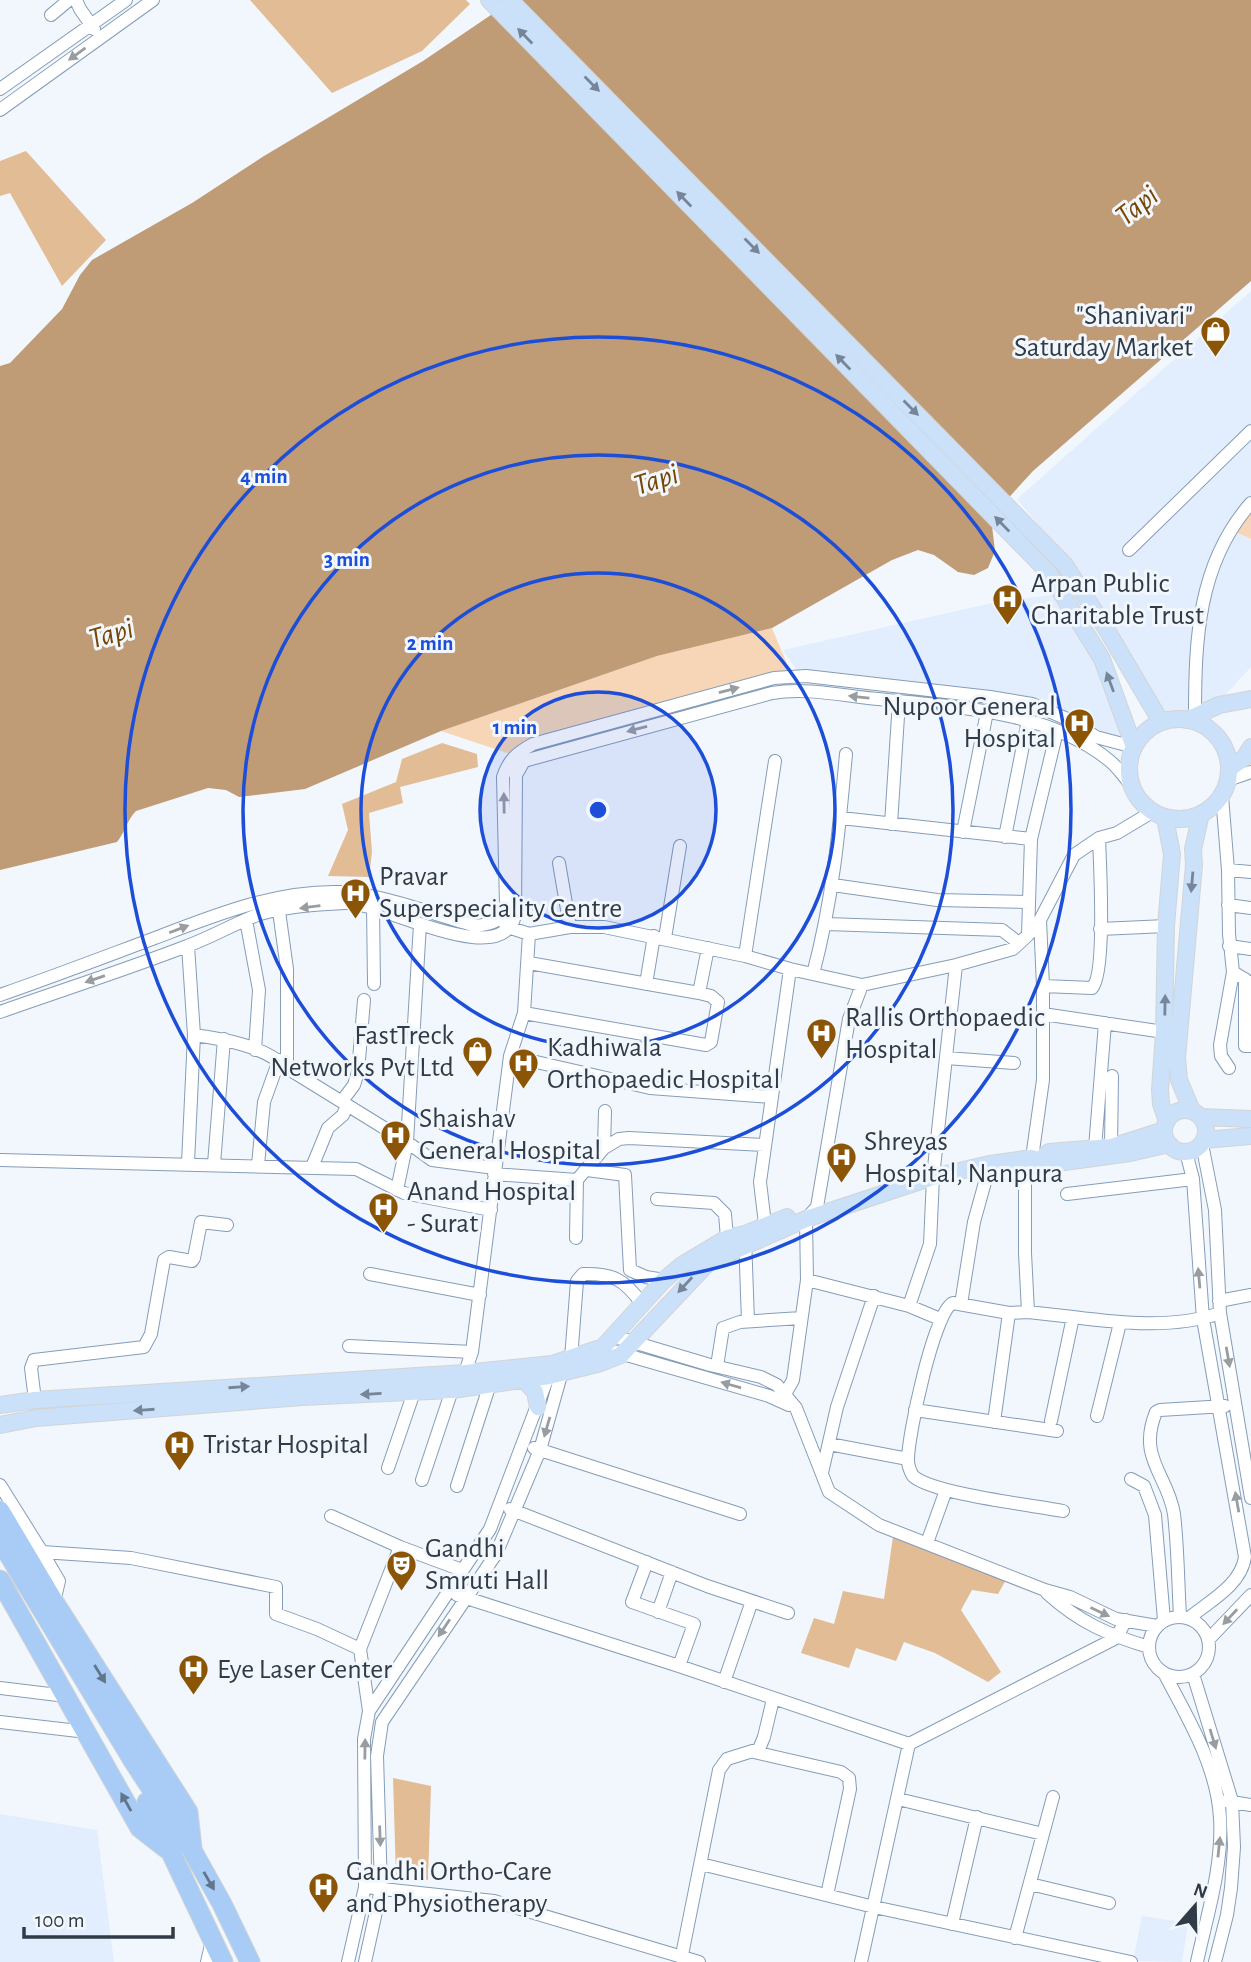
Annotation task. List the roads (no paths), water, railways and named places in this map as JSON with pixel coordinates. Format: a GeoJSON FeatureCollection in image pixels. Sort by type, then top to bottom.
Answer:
{"type":"FeatureCollection","features":[{"type":"Feature","properties":{"kind":"highway"},"geometry":{"type":"LineString","coordinates":[[0,1511],[54,1602],[188,1812],[192,1852]]}},
{"type":"Feature","properties":{"kind":"highway"},"geometry":{"type":"LineString","coordinates":[[0,1540],[155,1805],[170,1852],[223,1962]]}},
{"type":"Feature","properties":{"kind":"highway"},"geometry":{"type":"LineString","coordinates":[[0,1550],[155,1805],[192,1852],[222,1903],[250,1962]]}},
{"type":"Feature","properties":{"kind":"highway"},"geometry":{"type":"LineString","coordinates":[[0,1580],[140,1828],[170,1852]]}},
{"type":"Feature","properties":{"kind":"main road"},"geometry":{"type":"LineString","coordinates":[[489,0],[1049,573],[1102,659],[1134,747]]}},
{"type":"Feature","properties":{"kind":"main road"},"geometry":{"type":"LineString","coordinates":[[510,0],[1065,565],[1161,722]]}},
{"type":"Feature","properties":{"kind":"main road"},"geometry":{"type":"LineString","coordinates":[[1191,717],[1222,742],[1227,755],[1229,774],[1222,796],[1213,807],[1189,818],[1159,815],[1138,799],[1132,786],[1129,767],[1134,747],[1150,728],[1161,722],[1191,717],[1219,705],[1251,699]]}},
{"type":"Feature","properties":{"kind":"main road"},"geometry":{"type":"LineString","coordinates":[[1229,774],[1251,747]]}},
{"type":"Feature","properties":{"kind":"main road"},"geometry":{"type":"LineString","coordinates":[[1201,814],[1193,849],[1194,864],[1177,1058],[1179,1080],[1206,1128],[1203,1142]]}},
{"type":"Feature","properties":{"kind":"main road"},"geometry":{"type":"LineString","coordinates":[[1159,815],[1172,854],[1166,926],[1160,1098],[1166,1132],[1173,1149],[1186,1152],[1192,1151],[1203,1142],[1251,1136]]}},
{"type":"Feature","properties":{"kind":"main road"},"geometry":{"type":"LineString","coordinates":[[1032,1159],[1050,1164],[1130,1153],[1166,1132],[1180,1110],[1251,1119]]}},
{"type":"Feature","properties":{"kind":"main road"},"geometry":{"type":"LineString","coordinates":[[0,1405],[35,1400],[490,1384],[524,1380],[559,1367],[608,1341],[664,1280],[682,1265],[727,1238],[745,1240],[818,1212],[933,1177],[990,1164],[1032,1159],[1049,1152],[1103,1147],[1166,1132]]}},
{"type":"Feature","properties":{"kind":"main road"},"geometry":{"type":"LineString","coordinates":[[0,1425],[36,1418],[302,1397],[414,1392],[559,1367],[601,1363],[627,1349],[697,1272],[765,1224],[818,1212]]}},
{"type":"Feature","properties":{"kind":"main road"},"geometry":{"type":"LineString","coordinates":[[524,1380],[535,1392],[538,1407]]}},
{"type":"Feature","properties":{"kind":"street"},"geometry":{"type":"LineString","coordinates":[[51,15],[69,0]]}},
{"type":"Feature","properties":{"kind":"street"},"geometry":{"type":"LineString","coordinates":[[76,0],[100,37]]}},
{"type":"Feature","properties":{"kind":"street"},"geometry":{"type":"LineString","coordinates":[[0,89],[126,0]]}},
{"type":"Feature","properties":{"kind":"street"},"geometry":{"type":"LineString","coordinates":[[0,110],[153,0]]}},
{"type":"Feature","properties":{"kind":"street"},"geometry":{"type":"LineString","coordinates":[[1129,550],[1251,431]]}},
{"type":"Feature","properties":{"kind":"street"},"geometry":{"type":"LineString","coordinates":[[1191,717],[1203,598],[1225,537],[1251,503]]}},
{"type":"Feature","properties":{"kind":"street"},"geometry":{"type":"LineString","coordinates":[[0,1012],[188,946],[308,892],[344,892],[378,897],[476,926],[492,924],[500,919],[506,905],[503,777],[508,763],[518,752],[533,744],[774,678],[794,675],[1032,704],[1072,721],[1096,737],[1134,747]]}},
{"type":"Feature","properties":{"kind":"street"},"geometry":{"type":"LineString","coordinates":[[0,995],[211,916],[278,904],[345,903],[373,906],[420,924],[471,937],[502,935],[510,928],[515,916],[516,775],[524,761],[783,691],[899,701],[1028,720],[1057,730],[1110,761],[1132,786]]}},
{"type":"Feature","properties":{"kind":"street"},"geometry":{"type":"LineString","coordinates":[[891,824],[899,701]]}},
{"type":"Feature","properties":{"kind":"street"},"geometry":{"type":"LineString","coordinates":[[963,832],[987,712]]}},
{"type":"Feature","properties":{"kind":"street"},"geometry":{"type":"LineString","coordinates":[[1005,837],[1028,720]]}},
{"type":"Feature","properties":{"kind":"street"},"geometry":{"type":"LineString","coordinates":[[1024,939],[1029,902],[1031,839],[1057,730]]}},
{"type":"Feature","properties":{"kind":"street"},"geometry":{"type":"LineString","coordinates":[[813,974],[833,885],[846,754]]}},
{"type":"Feature","properties":{"kind":"street"},"geometry":{"type":"LineString","coordinates":[[745,956],[775,761]]}},
{"type":"Feature","properties":{"kind":"street"},"geometry":{"type":"LineString","coordinates":[[1229,774],[1251,772]]}},
{"type":"Feature","properties":{"kind":"street"},"geometry":{"type":"LineString","coordinates":[[1222,796],[1228,870],[1229,946],[1233,972],[1220,1056],[1229,1068]]}},
{"type":"Feature","properties":{"kind":"street"},"geometry":{"type":"LineString","coordinates":[[500,919],[510,928],[529,934],[570,927],[604,927],[660,937],[745,956],[790,970],[863,985],[956,965],[1013,949],[1040,920],[1074,855],[1099,838],[1117,834],[1159,815]]}},
{"type":"Feature","properties":{"kind":"street"},"geometry":{"type":"LineString","coordinates":[[841,818],[1031,839]]}},
{"type":"Feature","properties":{"kind":"street"},"geometry":{"type":"LineString","coordinates":[[1044,986],[1092,988],[1096,984],[1100,929],[1099,838]]}},
{"type":"Feature","properties":{"kind":"street"},"geometry":{"type":"LineString","coordinates":[[646,984],[660,937],[680,846]]}},
{"type":"Feature","properties":{"kind":"street"},"geometry":{"type":"LineString","coordinates":[[559,863],[570,927]]}},
{"type":"Feature","properties":{"kind":"street"},"geometry":{"type":"LineString","coordinates":[[1228,870],[1251,872]]}},
{"type":"Feature","properties":{"kind":"street"},"geometry":{"type":"LineString","coordinates":[[833,885],[937,900],[1029,902]]}},
{"type":"Feature","properties":{"kind":"street"},"geometry":{"type":"LineString","coordinates":[[258,1166],[264,1102],[283,1064],[287,969],[278,904]]}},
{"type":"Feature","properties":{"kind":"street"},"geometry":{"type":"LineString","coordinates":[[1228,905],[1251,908]]}},
{"type":"Feature","properties":{"kind":"street"},"geometry":{"type":"LineString","coordinates":[[373,906],[374,984]]}},
{"type":"Feature","properties":{"kind":"street"},"geometry":{"type":"LineString","coordinates":[[246,920],[259,990],[255,1050]]}},
{"type":"Feature","properties":{"kind":"street"},"geometry":{"type":"LineString","coordinates":[[1028,1312],[1025,1253],[1032,1159],[1043,1080],[1044,986],[1040,920]]}},
{"type":"Feature","properties":{"kind":"street"},"geometry":{"type":"LineString","coordinates":[[397,1190],[407,1142],[420,924]]}},
{"type":"Feature","properties":{"kind":"street"},"geometry":{"type":"LineString","coordinates":[[826,924],[1002,930],[1024,939]]}},
{"type":"Feature","properties":{"kind":"street"},"geometry":{"type":"LineString","coordinates":[[1100,929],[1166,926]]}},
{"type":"Feature","properties":{"kind":"street"},"geometry":{"type":"LineString","coordinates":[[422,1480],[472,1352],[510,1056],[524,1013],[529,934]]}},
{"type":"Feature","properties":{"kind":"street"},"geometry":{"type":"LineString","coordinates":[[188,946],[194,1035],[188,1163]]}},
{"type":"Feature","properties":{"kind":"street"},"geometry":{"type":"LineString","coordinates":[[1229,946],[1251,948]]}},
{"type":"Feature","properties":{"kind":"street"},"geometry":{"type":"LineString","coordinates":[[699,993],[708,948]]}},
{"type":"Feature","properties":{"kind":"street"},"geometry":{"type":"LineString","coordinates":[[524,1013],[710,1045],[718,1002],[711,996],[699,993],[528,963]]}},
{"type":"Feature","properties":{"kind":"street"},"geometry":{"type":"LineString","coordinates":[[909,1306],[930,1244],[933,1177],[956,965]]}},
{"type":"Feature","properties":{"kind":"street"},"geometry":{"type":"LineString","coordinates":[[765,1224],[760,1182],[790,970]]}},
{"type":"Feature","properties":{"kind":"street"},"geometry":{"type":"LineString","coordinates":[[1233,972],[1248,981],[1245,1046],[1251,1046]]}},
{"type":"Feature","properties":{"kind":"street"},"geometry":{"type":"LineString","coordinates":[[783,1398],[793,1380],[800,1318],[849,1019],[863,985]]}},
{"type":"Feature","properties":{"kind":"street"},"geometry":{"type":"LineString","coordinates":[[312,1167],[328,1128],[343,1115],[345,1103],[354,1085],[358,1072],[364,1000]]}},
{"type":"Feature","properties":{"kind":"street"},"geometry":{"type":"LineString","coordinates":[[1043,1014],[1164,1032]]}},
{"type":"Feature","properties":{"kind":"street"},"geometry":{"type":"LineString","coordinates":[[1103,1147],[1105,1023]]}},
{"type":"Feature","properties":{"kind":"street"},"geometry":{"type":"LineString","coordinates":[[194,1035],[224,1039],[283,1064],[432,1160],[494,1171],[577,1180]]}},
{"type":"Feature","properties":{"kind":"street"},"geometry":{"type":"LineString","coordinates":[[214,1164],[224,1039]]}},
{"type":"Feature","properties":{"kind":"street"},"geometry":{"type":"LineString","coordinates":[[510,1056],[650,1088],[772,1097]]}},
{"type":"Feature","properties":{"kind":"street"},"geometry":{"type":"LineString","coordinates":[[946,1058],[1014,1063]]}},
{"type":"Feature","properties":{"kind":"street"},"geometry":{"type":"LineString","coordinates":[[1103,1147],[1112,1076]]}},
{"type":"Feature","properties":{"kind":"street"},"geometry":{"type":"LineString","coordinates":[[604,1148],[605,1111]]}},
{"type":"Feature","properties":{"kind":"street"},"geometry":{"type":"LineString","coordinates":[[576,1238],[577,1180],[604,1148],[619,1139],[765,1145]]}},
{"type":"Feature","properties":{"kind":"street"},"geometry":{"type":"LineString","coordinates":[[1203,1142],[1215,1210],[1220,1307],[1251,1497]]}},
{"type":"Feature","properties":{"kind":"street"},"geometry":{"type":"LineString","coordinates":[[627,1349],[717,1366],[761,1377],[777,1385],[783,1398],[796,1408],[829,1492],[879,1525],[1045,1590],[1070,1597],[1107,1615],[1126,1620],[1161,1623],[1184,1617],[1246,1572],[1245,1546],[1203,1319],[1193,1179],[1186,1152]]}},
{"type":"Feature","properties":{"kind":"street"},"geometry":{"type":"LineString","coordinates":[[0,1160],[356,1169],[404,1193],[491,1210]]}},
{"type":"Feature","properties":{"kind":"street"},"geometry":{"type":"LineString","coordinates":[[961,1304],[970,1238],[990,1164]]}},
{"type":"Feature","properties":{"kind":"street"},"geometry":{"type":"LineString","coordinates":[[587,1170],[625,1175],[630,1278],[642,1304]]}},
{"type":"Feature","properties":{"kind":"street"},"geometry":{"type":"LineString","coordinates":[[1067,1194],[1193,1179]]}},
{"type":"Feature","properties":{"kind":"street"},"geometry":{"type":"LineString","coordinates":[[657,1199],[714,1203],[724,1214],[727,1238]]}},
{"type":"Feature","properties":{"kind":"street"},"geometry":{"type":"LineString","coordinates":[[35,1400],[31,1368],[34,1360],[144,1347],[151,1334],[164,1260],[169,1257],[192,1261],[201,1222],[227,1225]]}},
{"type":"Feature","properties":{"kind":"street"},"geometry":{"type":"LineString","coordinates":[[745,1240],[748,1321]]}},
{"type":"Feature","properties":{"kind":"street"},"geometry":{"type":"LineString","coordinates":[[370,1274],[480,1296]]}},
{"type":"Feature","properties":{"kind":"street"},"geometry":{"type":"LineString","coordinates":[[365,1962],[381,1889],[377,1756],[382,1722],[464,1597],[496,1554],[516,1511],[540,1450],[577,1281],[583,1274],[664,1280]]}},
{"type":"Feature","properties":{"kind":"street"},"geometry":{"type":"LineString","coordinates":[[807,1280],[909,1306],[940,1319]]}},
{"type":"Feature","properties":{"kind":"street"},"geometry":{"type":"LineString","coordinates":[[1063,1511],[946,1490],[917,1480],[913,1476],[908,1459],[915,1409],[940,1319],[948,1305],[953,1303],[1009,1313],[1028,1312],[1120,1322],[1203,1319],[1220,1307],[1251,1295]]}},
{"type":"Feature","properties":{"kind":"street"},"geometry":{"type":"LineString","coordinates":[[822,1474],[841,1393],[874,1296]]}},
{"type":"Feature","properties":{"kind":"street"},"geometry":{"type":"LineString","coordinates":[[994,1422],[1009,1313]]}},
{"type":"Feature","properties":{"kind":"street"},"geometry":{"type":"LineString","coordinates":[[915,1409],[994,1422],[1054,1426],[1073,1317]]}},
{"type":"Feature","properties":{"kind":"street"},"geometry":{"type":"LineString","coordinates":[[717,1366],[723,1328],[748,1321],[800,1318]]}},
{"type":"Feature","properties":{"kind":"street"},"geometry":{"type":"LineString","coordinates":[[1097,1416],[1120,1322]]}},
{"type":"Feature","properties":{"kind":"street"},"geometry":{"type":"LineString","coordinates":[[608,1341],[769,1396],[783,1398]]}},
{"type":"Feature","properties":{"kind":"street"},"geometry":{"type":"LineString","coordinates":[[349,1346],[472,1352]]}},
{"type":"Feature","properties":{"kind":"street"},"geometry":{"type":"LineString","coordinates":[[369,1711],[490,1529],[538,1407],[559,1367]]}},
{"type":"Feature","properties":{"kind":"street"},"geometry":{"type":"LineString","coordinates":[[457,1486],[490,1384]]}},
{"type":"Feature","properties":{"kind":"street"},"geometry":{"type":"LineString","coordinates":[[388,1468],[414,1392]]}},
{"type":"Feature","properties":{"kind":"street"},"geometry":{"type":"LineString","coordinates":[[1184,1617],[1174,1512],[1153,1463],[1151,1427],[1156,1412],[1160,1410],[1237,1405]]}},
{"type":"Feature","properties":{"kind":"street"},"geometry":{"type":"LineString","coordinates":[[829,1444],[908,1459]]}},
{"type":"Feature","properties":{"kind":"street"},"geometry":{"type":"LineString","coordinates":[[524,1445],[740,1514]]}},
{"type":"Feature","properties":{"kind":"street"},"geometry":{"type":"LineString","coordinates":[[1131,1479],[1144,1486],[1155,1515],[1161,1623],[1150,1640],[1153,1662],[1164,1673],[1199,1738],[1218,1802],[1221,1837],[1198,1962]]}},
{"type":"Feature","properties":{"kind":"street"},"geometry":{"type":"LineString","coordinates":[[0,1485],[59,1581],[54,1602]]}},
{"type":"Feature","properties":{"kind":"street"},"geometry":{"type":"LineString","coordinates":[[927,1543],[946,1490]]}},
{"type":"Feature","properties":{"kind":"street"},"geometry":{"type":"LineString","coordinates":[[500,1505],[672,1572],[788,1613]]}},
{"type":"Feature","properties":{"kind":"street"},"geometry":{"type":"LineString","coordinates":[[331,1516],[400,1547],[462,1570]]}},
{"type":"Feature","properties":{"kind":"street"},"geometry":{"type":"LineString","coordinates":[[348,1962],[365,1887],[364,1739],[369,1711],[360,1649],[400,1547]]}},
{"type":"Feature","properties":{"kind":"street"},"geometry":{"type":"LineString","coordinates":[[42,1552],[131,1558],[276,1587],[276,1614],[360,1649]]}},
{"type":"Feature","properties":{"kind":"street"},"geometry":{"type":"LineString","coordinates":[[646,1562],[632,1602],[694,1624],[679,1665]]}},
{"type":"Feature","properties":{"kind":"street"},"geometry":{"type":"LineString","coordinates":[[658,1612],[672,1572]]}},
{"type":"Feature","properties":{"kind":"street"},"geometry":{"type":"LineString","coordinates":[[1045,1590],[1064,1608],[1093,1627],[1116,1638],[1149,1647]]}},
{"type":"Feature","properties":{"kind":"street"},"geometry":{"type":"LineString","coordinates":[[447,1592],[679,1665],[909,1744],[1116,1638],[1126,1620]]}},
{"type":"Feature","properties":{"kind":"street"},"geometry":{"type":"LineString","coordinates":[[1209,1639],[1251,1595]]}},
{"type":"Feature","properties":{"kind":"street"},"geometry":{"type":"LineString","coordinates":[[724,1682],[752,1601]]}},
{"type":"Feature","properties":{"kind":"street"},"geometry":{"type":"LineString","coordinates":[[1164,1673],[1174,1676],[1193,1674],[1207,1659],[1209,1639],[1201,1626],[1184,1617]]}},
{"type":"Feature","properties":{"kind":"street"},"geometry":{"type":"LineString","coordinates":[[1193,1674],[1232,1801],[1234,1847],[1231,1888],[1215,1962]]}},
{"type":"Feature","properties":{"kind":"street"},"geometry":{"type":"LineString","coordinates":[[0,1688],[66,1696]]}},
{"type":"Feature","properties":{"kind":"street"},"geometry":{"type":"LineString","coordinates":[[754,1752],[761,1745],[773,1699]]}},
{"type":"Feature","properties":{"kind":"street"},"geometry":{"type":"LineString","coordinates":[[0,1722],[87,1732]]}},
{"type":"Feature","properties":{"kind":"street"},"geometry":{"type":"LineString","coordinates":[[861,1962],[909,1744]]}},
{"type":"Feature","properties":{"kind":"street"},"geometry":{"type":"LineString","coordinates":[[682,1955],[721,1766],[727,1759],[754,1752],[841,1772],[849,1778],[850,1789],[827,1895]]}},
{"type":"Feature","properties":{"kind":"street"},"geometry":{"type":"LineString","coordinates":[[1015,1938],[1053,1797]]}},
{"type":"Feature","properties":{"kind":"street"},"geometry":{"type":"LineString","coordinates":[[898,1799],[1043,1834]]}},
{"type":"Feature","properties":{"kind":"street"},"geometry":{"type":"LineString","coordinates":[[1218,1802],[1232,1801],[1251,1805]]}},
{"type":"Feature","properties":{"kind":"street"},"geometry":{"type":"LineString","coordinates":[[952,1924],[977,1817]]}},
{"type":"Feature","properties":{"kind":"street"},"geometry":{"type":"LineString","coordinates":[[701,1864],[874,1907],[1131,1962]]}},
{"type":"Feature","properties":{"kind":"street"},"geometry":{"type":"LineString","coordinates":[[1030,1884],[1109,1903]]}},
{"type":"Feature","properties":{"kind":"street"},"geometry":{"type":"LineString","coordinates":[[365,1887],[494,1901],[699,1962]]}},
{"type":"Feature","properties":{"kind":"street"},"geometry":{"type":"LineString","coordinates":[[207,1962],[212,1941]]}},
{"type":"Feature","properties":{"kind":"water","name":"Tapi"},"geometry":{"type":"Polygon","coordinates":[[[513,0],[1251,0],[1251,281],[1033,471],[991,517],[995,551],[988,568],[974,575],[958,572],[934,555],[918,550],[892,560],[772,628],[657,656],[441,731],[305,789],[239,797],[226,790],[208,788],[136,811],[117,842],[0,870],[0,366],[10,363],[62,309],[80,275],[92,260],[192,203],[264,156],[423,61],[513,0]]]}},
{"type":"Feature","properties":{"kind":"place","name":"\"Shanivari\" Saturday Market"},"geometry":{"type":"Point","coordinates":[1216,359]}},
{"type":"Feature","properties":{"kind":"place","name":"Arpan Public Charitable Trust"},"geometry":{"type":"Point","coordinates":[1008,627]}},
{"type":"Feature","properties":{"kind":"place","name":"Nupoor General Hospital"},"geometry":{"type":"Point","coordinates":[1079,750]}},
{"type":"Feature","properties":{"kind":"place","name":"Pravar Superspeciality Centre"},"geometry":{"type":"Point","coordinates":[356,920]}},
{"type":"Feature","properties":{"kind":"place","name":"Rallis Orthopaedic Hospital"},"geometry":{"type":"Point","coordinates":[822,1061]}},
{"type":"Feature","properties":{"kind":"place","name":"FastTreck Networks Pvt Ltd"},"geometry":{"type":"Point","coordinates":[477,1079]}},
{"type":"Feature","properties":{"kind":"place","name":"Kadhiwala Orthopaedic Hospital"},"geometry":{"type":"Point","coordinates":[524,1091]}},
{"type":"Feature","properties":{"kind":"place","name":"Shaishav General Hospital"},"geometry":{"type":"Point","coordinates":[396,1162]}},
{"type":"Feature","properties":{"kind":"place","name":"Shreyas Hospital, Nanpura"},"geometry":{"type":"Point","coordinates":[841,1185]}},
{"type":"Feature","properties":{"kind":"place","name":"Anand Hospital - Surat"},"geometry":{"type":"Point","coordinates":[384,1235]}},
{"type":"Feature","properties":{"kind":"place","name":"Tristar Hospital"},"geometry":{"type":"Point","coordinates":[180,1472]}},
{"type":"Feature","properties":{"kind":"place","name":"Gandhi Smruti Hall"},"geometry":{"type":"Point","coordinates":[402,1592]}},
{"type":"Feature","properties":{"kind":"place","name":"Eye Laser Center"},"geometry":{"type":"Point","coordinates":[194,1697]}},
{"type":"Feature","properties":{"kind":"place","name":"Gandhi Ortho-Care and Physiotherapy"},"geometry":{"type":"Point","coordinates":[323,1915]}}]}
